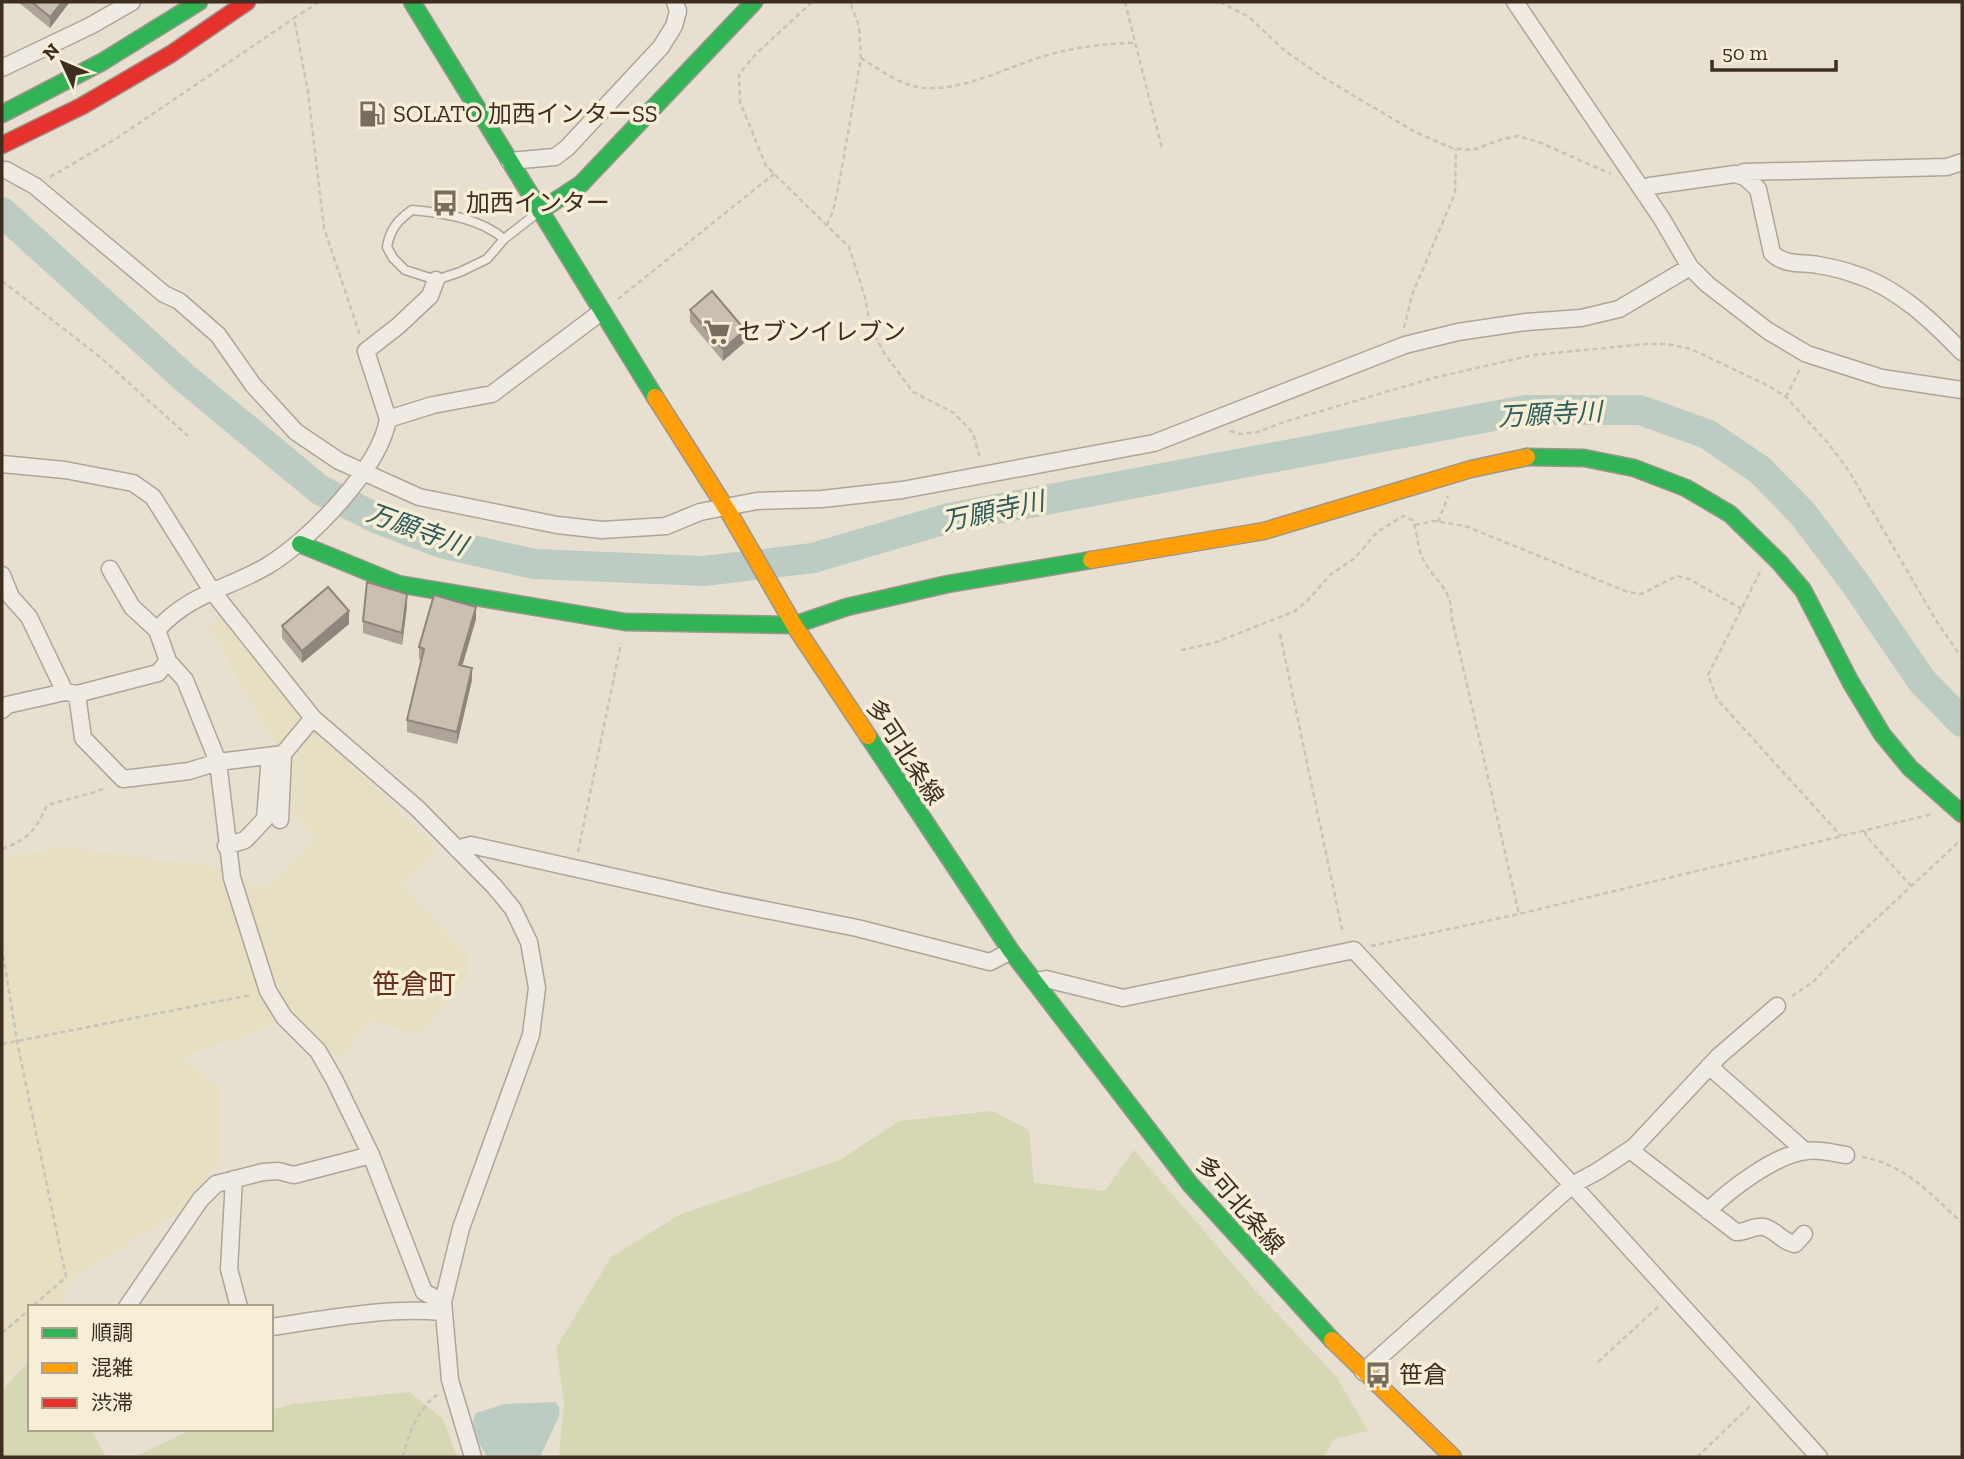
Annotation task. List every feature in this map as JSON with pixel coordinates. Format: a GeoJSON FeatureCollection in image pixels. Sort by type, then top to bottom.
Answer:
{"type":"FeatureCollection","features":[{"type":"Feature","properties":{"kind":"main road"},"geometry":{"type":"LineString","coordinates":[[2,114],[54,89],[156,31],[196,2]]}},
{"type":"Feature","properties":{"kind":"main road"},"geometry":{"type":"LineString","coordinates":[[2,145],[82,106],[171,54],[247,2]]}},
{"type":"Feature","properties":{"kind":"main road","name":"多可北条線"},"geometry":{"type":"LineString","coordinates":[[412,2],[601,312],[727,511],[794,625],[1011,951],[1190,1184],[1281,1286],[1363,1372],[1452,1457]]}},
{"type":"Feature","properties":{"kind":"main road"},"geometry":{"type":"LineString","coordinates":[[687,49],[734,2]]}},
{"type":"Feature","properties":{"kind":"main road"},"geometry":{"type":"LineString","coordinates":[[540,211],[581,184],[754,2]]}},
{"type":"Feature","properties":{"kind":"main road"},"geometry":{"type":"LineString","coordinates":[[540,211],[566,172]]}},
{"type":"Feature","properties":{"kind":"main road"},"geometry":{"type":"LineString","coordinates":[[304,538],[398,584],[625,622],[794,625],[847,607],[948,584],[1264,531],[1462,471],[1530,456],[1584,458],[1634,468],[1686,488],[1730,514],[1770,553],[1802,590],[1850,681],[1882,734],[1910,768],[1957,809]]}},
{"type":"Feature","properties":{"kind":"street"},"geometry":{"type":"LineString","coordinates":[[2,68],[90,26],[132,2]]}},
{"type":"Feature","properties":{"kind":"street"},"geometry":{"type":"LineString","coordinates":[[509,161],[555,157],[567,148],[661,47],[674,26],[678,11],[675,2]]}},
{"type":"Feature","properties":{"kind":"street"},"geometry":{"type":"LineString","coordinates":[[1515,2],[1662,219],[1690,267],[1707,284],[1768,331],[1807,354],[1882,378],[1962,390]]}},
{"type":"Feature","properties":{"kind":"street"},"geometry":{"type":"LineString","coordinates":[[1741,176],[1744,172],[1947,167],[1962,162]]}},
{"type":"Feature","properties":{"kind":"street"},"geometry":{"type":"LineString","coordinates":[[6,170],[35,186],[164,294],[179,301],[203,320],[218,335],[253,385],[296,432],[361,477],[419,497],[557,525],[602,530],[666,526],[700,512],[727,511],[757,500],[822,499],[902,490],[1154,443],[1405,345],[1458,332],[1581,318],[1619,309],[1690,267]]}},
{"type":"Feature","properties":{"kind":"street"},"geometry":{"type":"LineString","coordinates":[[1638,183],[1650,186],[1710,176],[1741,176],[1758,189],[1772,253],[1779,260],[1818,265],[1856,274],[1874,282],[1927,316],[1962,352]]}},
{"type":"Feature","properties":{"kind":"street"},"geometry":{"type":"LineString","coordinates":[[158,630],[169,617],[202,594],[266,566],[304,538],[361,477],[383,439],[388,419],[366,351],[430,296],[436,280]]}},
{"type":"Feature","properties":{"kind":"street"},"geometry":{"type":"LineString","coordinates":[[388,419],[433,405],[492,394],[601,312]]}},
{"type":"Feature","properties":{"kind":"street"},"geometry":{"type":"LineString","coordinates":[[2,464],[65,470],[133,483],[153,497],[212,591],[313,718],[417,808],[457,849],[513,909],[529,942],[537,988],[531,1035],[461,1228],[443,1307],[452,1387],[473,1457]]}},
{"type":"Feature","properties":{"kind":"street"},"geometry":{"type":"LineString","coordinates":[[110,569],[132,607],[158,630],[168,661],[185,680],[218,762],[226,846],[232,878],[268,991],[284,1017],[318,1051],[371,1155],[424,1292],[443,1307]]}},
{"type":"Feature","properties":{"kind":"street"},"geometry":{"type":"LineString","coordinates":[[2,575],[11,597],[29,617],[71,693],[83,738],[123,779],[189,771],[218,762],[276,755]]}},
{"type":"Feature","properties":{"kind":"street"},"geometry":{"type":"LineString","coordinates":[[2,710],[7,705],[158,673],[168,661]]}},
{"type":"Feature","properties":{"kind":"street"},"geometry":{"type":"LineString","coordinates":[[226,846],[245,839],[265,818],[276,755],[313,718]]}},
{"type":"Feature","properties":{"kind":"street"},"geometry":{"type":"LineString","coordinates":[[276,755],[280,820]]}},
{"type":"Feature","properties":{"kind":"street"},"geometry":{"type":"LineString","coordinates":[[457,849],[471,845],[856,928],[990,962],[1011,951]]}},
{"type":"Feature","properties":{"kind":"street"},"geometry":{"type":"LineString","coordinates":[[1035,981],[1046,979],[1123,998],[1350,951],[1572,1185],[1819,1457]]}},
{"type":"Feature","properties":{"kind":"street"},"geometry":{"type":"LineString","coordinates":[[1363,1372],[1572,1185],[1630,1150],[1680,1100],[1709,1066],[1777,1006]]}},
{"type":"Feature","properties":{"kind":"street"},"geometry":{"type":"LineString","coordinates":[[1709,1066],[1805,1151]]}},
{"type":"Feature","properties":{"kind":"street"},"geometry":{"type":"LineString","coordinates":[[1630,1150],[1740,1233],[1759,1227],[1768,1228],[1788,1243],[1795,1244],[1804,1234]]}},
{"type":"Feature","properties":{"kind":"street"},"geometry":{"type":"LineString","coordinates":[[1708,1211],[1759,1171],[1805,1151],[1846,1155]]}},
{"type":"Feature","properties":{"kind":"street"},"geometry":{"type":"LineString","coordinates":[[128,1305],[200,1200],[216,1184],[263,1172],[278,1171],[294,1175],[371,1155]]}},
{"type":"Feature","properties":{"kind":"street"},"geometry":{"type":"LineString","coordinates":[[234,1179],[229,1269],[238,1305]]}},
{"type":"Feature","properties":{"kind":"street"},"geometry":{"type":"LineString","coordinates":[[273,1327],[355,1315],[425,1311],[443,1307]]}},
{"type":"Feature","properties":{"kind":"lane"},"geometry":{"type":"LineString","coordinates":[[504,239],[492,228],[439,212],[412,210],[401,217],[392,228],[387,247],[405,270],[436,280],[460,272],[486,258],[504,239],[540,211]]}},
{"type":"Feature","properties":{"kind":"path"},"geometry":{"type":"LineString","coordinates":[[35,186],[117,138],[319,2]]}},
{"type":"Feature","properties":{"kind":"path"},"geometry":{"type":"LineString","coordinates":[[812,2],[739,74],[740,102],[766,166],[849,247],[865,297],[870,325],[884,353],[913,392],[954,413],[974,433],[984,474]]}},
{"type":"Feature","properties":{"kind":"path"},"geometry":{"type":"LineString","coordinates":[[827,225],[838,190],[861,58],[859,26],[850,2]]}},
{"type":"Feature","properties":{"kind":"path"},"geometry":{"type":"LineString","coordinates":[[1125,2],[1162,149]]}},
{"type":"Feature","properties":{"kind":"path"},"geometry":{"type":"LineString","coordinates":[[1220,2],[1249,17],[1285,51],[1375,110],[1415,132],[1455,148],[1473,150],[1518,136],[1638,183]]}},
{"type":"Feature","properties":{"kind":"path"},"geometry":{"type":"LineString","coordinates":[[294,18],[308,92],[324,228],[366,351]]}},
{"type":"Feature","properties":{"kind":"path"},"geometry":{"type":"LineString","coordinates":[[861,58],[902,83],[925,88],[992,77],[1030,60],[1060,52],[1136,43]]}},
{"type":"Feature","properties":{"kind":"path"},"geometry":{"type":"LineString","coordinates":[[1405,345],[1403,336],[1412,295],[1455,193],[1455,148]]}},
{"type":"Feature","properties":{"kind":"path"},"geometry":{"type":"LineString","coordinates":[[601,312],[774,174]]}},
{"type":"Feature","properties":{"kind":"path"},"geometry":{"type":"LineString","coordinates":[[2,281],[100,357],[188,436]]}},
{"type":"Feature","properties":{"kind":"path"},"geometry":{"type":"LineString","coordinates":[[1217,419],[1222,429],[1241,434],[1258,432],[1284,422],[1488,364],[1532,355],[1646,344],[1667,344],[1691,349],[1769,386],[1786,397],[1827,442],[1849,471],[1937,622],[1962,658]]}},
{"type":"Feature","properties":{"kind":"path"},"geometry":{"type":"LineString","coordinates":[[1786,397],[1807,354]]}},
{"type":"Feature","properties":{"kind":"path"},"geometry":{"type":"LineString","coordinates":[[1181,650],[1214,643],[1295,611],[1330,575],[1354,558],[1377,532],[1403,516],[1412,520],[1422,558],[1452,602],[1451,614],[1466,690],[1519,914]]}},
{"type":"Feature","properties":{"kind":"path"},"geometry":{"type":"LineString","coordinates":[[1415,524],[1434,521],[1465,526],[1628,593],[1640,594],[1677,576],[1689,579],[1741,609]]}},
{"type":"Feature","properties":{"kind":"path"},"geometry":{"type":"LineString","coordinates":[[1770,553],[1708,675],[1717,699],[1841,836]]}},
{"type":"Feature","properties":{"kind":"path"},"geometry":{"type":"LineString","coordinates":[[574,869],[625,622]]}},
{"type":"Feature","properties":{"kind":"path"},"geometry":{"type":"LineString","coordinates":[[1280,634],[1350,951],[1519,914],[1957,809]]}},
{"type":"Feature","properties":{"kind":"path"},"geometry":{"type":"LineString","coordinates":[[2,849],[21,842],[36,829],[47,805],[95,792],[123,779]]}},
{"type":"Feature","properties":{"kind":"path"},"geometry":{"type":"LineString","coordinates":[[1864,831],[1912,887]]}},
{"type":"Feature","properties":{"kind":"path"},"geometry":{"type":"LineString","coordinates":[[1777,1006],[1813,982],[1847,946],[1962,839]]}},
{"type":"Feature","properties":{"kind":"path"},"geometry":{"type":"LineString","coordinates":[[2,947],[18,1041],[66,1277],[34,1305]]}},
{"type":"Feature","properties":{"kind":"path"},"geometry":{"type":"LineString","coordinates":[[2,1044],[268,991]]}},
{"type":"Feature","properties":{"kind":"path"},"geometry":{"type":"LineString","coordinates":[[1846,1155],[1871,1158],[1891,1165],[1918,1181],[1962,1221]]}},
{"type":"Feature","properties":{"kind":"path"},"geometry":{"type":"LineString","coordinates":[[1598,1362],[1671,1295]]}},
{"type":"Feature","properties":{"kind":"path"},"geometry":{"type":"LineString","coordinates":[[2,1333],[28,1311]]}},
{"type":"Feature","properties":{"kind":"path"},"geometry":{"type":"LineString","coordinates":[[403,1457],[421,1413],[431,1398],[452,1387]]}},
{"type":"Feature","properties":{"kind":"path"},"geometry":{"type":"LineString","coordinates":[[1697,1457],[1762,1395]]}},
{"type":"Feature","properties":{"kind":"shaded area"},"geometry":{"type":"Polygon","coordinates":[[[222,613],[305,720],[437,849],[401,885],[468,955],[469,975],[418,1036],[371,1020],[338,1060],[301,1020],[275,1024],[180,1058],[219,1086],[219,1162],[181,1211],[72,1279],[60,1305],[28,1305],[28,1357],[2,1384],[2,858],[63,847],[218,867],[265,889],[316,838],[283,804],[287,770],[208,626],[222,613]]]}},
{"type":"Feature","properties":{"kind":"shaded area"},"geometry":{"type":"Polygon","coordinates":[[[556,1402],[560,1410],[559,1416],[540,1457],[487,1457],[474,1430],[476,1413],[504,1404],[556,1402]]]}},
{"type":"Feature","properties":{"kind":"green space"},"geometry":{"type":"Polygon","coordinates":[[[992,1111],[1029,1130],[1034,1183],[1105,1191],[1134,1150],[1254,1289],[1336,1376],[1368,1431],[1334,1439],[1324,1457],[559,1457],[564,1402],[556,1348],[611,1257],[681,1214],[840,1160],[899,1121],[992,1111]]]}},
{"type":"Feature","properties":{"kind":"green space"},"geometry":{"type":"Polygon","coordinates":[[[28,1362],[28,1431],[92,1431],[106,1457],[2,1457],[2,1390],[28,1362]]]}},
{"type":"Feature","properties":{"kind":"green space"},"geometry":{"type":"Polygon","coordinates":[[[409,1392],[443,1419],[457,1457],[134,1457],[189,1431],[273,1431],[273,1409],[293,1404],[409,1392]]]}},
{"type":"Feature","properties":{"kind":"building"},"geometry":{"type":"Polygon","coordinates":[[[32,2],[62,2],[50,17],[32,2]]]}},
{"type":"Feature","properties":{"kind":"building","name":"セブンイレブン"},"geometry":{"type":"Polygon","coordinates":[[[712,291],[745,330],[723,349],[690,310],[712,291]]]}},
{"type":"Feature","properties":{"kind":"building"},"geometry":{"type":"Polygon","coordinates":[[[367,582],[407,594],[402,633],[363,621],[367,582]]]}},
{"type":"Feature","properties":{"kind":"building"},"geometry":{"type":"Polygon","coordinates":[[[328,587],[349,611],[302,651],[282,626],[328,587]]]}},
{"type":"Feature","properties":{"kind":"building"},"geometry":{"type":"Polygon","coordinates":[[[434,595],[476,607],[459,665],[472,668],[457,732],[407,720],[424,649],[419,647],[434,595]]]}},
{"type":"Feature","properties":{"kind":"waterway","name":"万願寺川"},"geometry":{"type":"LineString","coordinates":[[2,212],[186,379],[320,490],[378,519],[441,543],[534,564],[704,571],[813,558],[949,518],[1526,410],[1640,410],[1707,434],[1760,470],[1802,513],[1855,583],[1922,681],[1962,722]]}},
{"type":"Feature","properties":{"kind":"traffic: fast"},"geometry":{"type":"LineString","coordinates":[[2,114],[102,62],[199,2]]}},
{"type":"Feature","properties":{"kind":"traffic: fast"},"geometry":{"type":"LineString","coordinates":[[412,2],[655,397]]}},
{"type":"Feature","properties":{"kind":"traffic: fast"},"geometry":{"type":"LineString","coordinates":[[540,211],[581,184],[754,2]]}},
{"type":"Feature","properties":{"kind":"traffic: fast"},"geometry":{"type":"LineString","coordinates":[[1527,457],[1584,458],[1634,468],[1686,488],[1730,514],[1803,590],[1850,681],[1882,734],[1910,768],[1962,814]]}},
{"type":"Feature","properties":{"kind":"traffic: fast"},"geometry":{"type":"LineString","coordinates":[[300,544],[398,584],[625,622],[794,625],[847,607],[948,584],[1091,560]]}},
{"type":"Feature","properties":{"kind":"traffic: fast"},"geometry":{"type":"LineString","coordinates":[[868,736],[1011,951],[1190,1184],[1332,1340]]}},
{"type":"Feature","properties":{"kind":"traffic: slow"},"geometry":{"type":"LineString","coordinates":[[655,397],[731,516],[794,625],[868,736]]}},
{"type":"Feature","properties":{"kind":"traffic: slow"},"geometry":{"type":"LineString","coordinates":[[1091,560],[1264,531],[1471,469],[1527,457]]}},
{"type":"Feature","properties":{"kind":"traffic: slow"},"geometry":{"type":"LineString","coordinates":[[1332,1340],[1453,1457]]}},
{"type":"Feature","properties":{"kind":"traffic: jam"},"geometry":{"type":"LineString","coordinates":[[2,145],[82,106],[171,54],[247,2]]}},
{"type":"Feature","properties":{"kind":"place","name":"SOLATO 加西インターSS"},"geometry":{"type":"Point","coordinates":[372,114]}},
{"type":"Feature","properties":{"kind":"place","name":"加西インター"},"geometry":{"type":"Point","coordinates":[445,203]}},
{"type":"Feature","properties":{"kind":"place","name":"セブンイレブン"},"geometry":{"type":"Point","coordinates":[717,332]}},
{"type":"Feature","properties":{"kind":"place","name":"笹倉"},"geometry":{"type":"Point","coordinates":[1378,1375]}},
{"type":"Feature","properties":{"kind":"district","name":"笹倉町"},"geometry":{"type":"Point","coordinates":[414,984]}}]}
